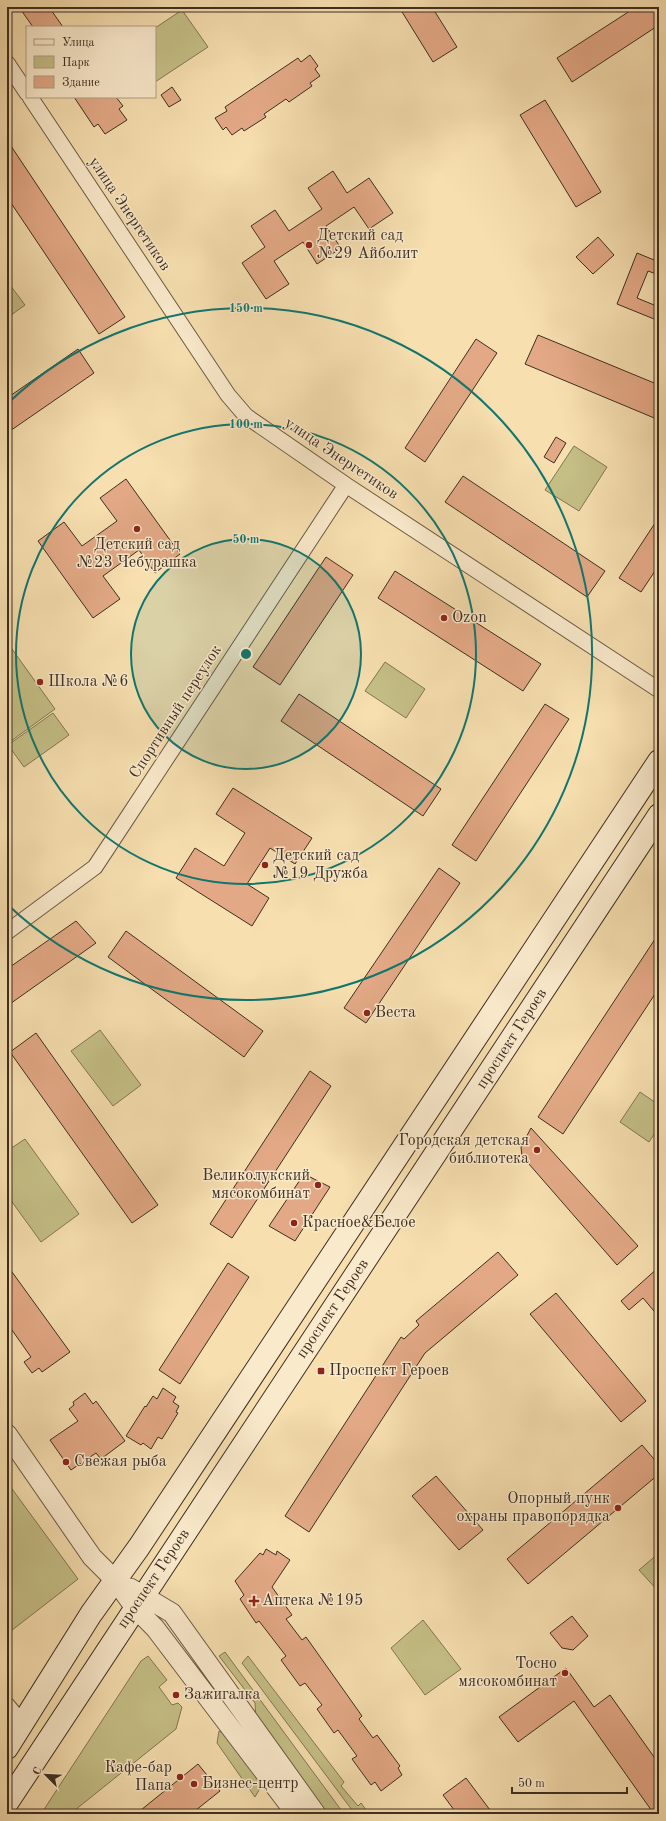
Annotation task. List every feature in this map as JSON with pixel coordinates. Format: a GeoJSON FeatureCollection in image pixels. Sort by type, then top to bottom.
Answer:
{"type":"FeatureCollection","features":[{"type":"Feature","properties":{"kind":"main road","name":"проспект Героев"},"geometry":{"type":"LineString","coordinates":[[7,1748],[92,1614],[179,1488],[659,761]]}},
{"type":"Feature","properties":{"kind":"main road","name":"проспект Героев"},"geometry":{"type":"LineString","coordinates":[[7,1803],[659,815]]}},
{"type":"Feature","properties":{"kind":"street"},"geometry":{"type":"LineString","coordinates":[[7,63],[26,92]]}},
{"type":"Feature","properties":{"kind":"street","name":"улица Энергетиков"},"geometry":{"type":"LineString","coordinates":[[31,98],[228,395],[246,416],[346,485],[659,690]]}},
{"type":"Feature","properties":{"kind":"street","name":"Спортивный переулок"},"geometry":{"type":"LineString","coordinates":[[7,932],[95,867],[346,485]]}},
{"type":"Feature","properties":{"kind":"street"},"geometry":{"type":"LineString","coordinates":[[7,1434],[92,1557],[140,1602],[155,1628],[296,1814]]}},
{"type":"Feature","properties":{"kind":"street"},"geometry":{"type":"LineString","coordinates":[[140,1602],[172,1613],[316,1814]]}},
{"type":"Feature","properties":{"kind":"street"},"geometry":{"type":"LineString","coordinates":[[7,1705],[22,1723]]}},
{"type":"Feature","properties":{"kind":"green space"},"geometry":{"type":"Polygon","coordinates":[[[182,10],[208,47],[156,81],[156,27],[182,10]]]}},
{"type":"Feature","properties":{"kind":"green space"},"geometry":{"type":"Polygon","coordinates":[[[7,281],[25,305],[7,318],[7,281]]]}},
{"type":"Feature","properties":{"kind":"green space"},"geometry":{"type":"Polygon","coordinates":[[[574,446],[607,467],[579,511],[545,490],[574,446]]]}},
{"type":"Feature","properties":{"kind":"green space"},"geometry":{"type":"Polygon","coordinates":[[[7,642],[55,709],[7,744],[7,642]]]}},
{"type":"Feature","properties":{"kind":"green space"},"geometry":{"type":"Polygon","coordinates":[[[385,662],[425,689],[406,718],[365,691],[385,662]]]}},
{"type":"Feature","properties":{"kind":"green space"},"geometry":{"type":"Polygon","coordinates":[[[53,713],[69,735],[24,767],[8,745],[53,713]]]}},
{"type":"Feature","properties":{"kind":"green space"},"geometry":{"type":"Polygon","coordinates":[[[100,1030],[141,1085],[113,1106],[71,1051],[100,1030]]]}},
{"type":"Feature","properties":{"kind":"green space"},"geometry":{"type":"Polygon","coordinates":[[[640,1092],[659,1105],[659,1127],[649,1142],[620,1122],[640,1092]]]}},
{"type":"Feature","properties":{"kind":"green space"},"geometry":{"type":"Polygon","coordinates":[[[25,1139],[79,1214],[41,1242],[7,1195],[7,1151],[25,1139]]]}},
{"type":"Feature","properties":{"kind":"green space"},"geometry":{"type":"Polygon","coordinates":[[[7,1482],[78,1579],[7,1634],[7,1482]]]}},
{"type":"Feature","properties":{"kind":"green space"},"geometry":{"type":"Polygon","coordinates":[[[659,1553],[659,1592],[639,1570],[659,1553]]]}},
{"type":"Feature","properties":{"kind":"green space"},"geometry":{"type":"Polygon","coordinates":[[[423,1620],[461,1669],[425,1695],[391,1648],[423,1620]]]}},
{"type":"Feature","properties":{"kind":"green space"},"geometry":{"type":"Polygon","coordinates":[[[225,1652],[344,1814],[325,1814],[256,1720],[255,1703],[219,1656],[225,1652]]]}},
{"type":"Feature","properties":{"kind":"green space"},"geometry":{"type":"Polygon","coordinates":[[[148,1656],[167,1680],[159,1687],[172,1705],[178,1703],[182,1707],[176,1729],[70,1814],[41,1814],[141,1661],[148,1656]]]}},
{"type":"Feature","properties":{"kind":"green space"},"geometry":{"type":"Polygon","coordinates":[[[248,1656],[344,1782],[341,1786],[358,1806],[361,1803],[369,1814],[355,1814],[242,1663],[248,1656]]]}},
{"type":"Feature","properties":{"kind":"green space"},"geometry":{"type":"Polygon","coordinates":[[[219,1731],[227,1735],[264,1781],[255,1797],[217,1743],[219,1731]]]}},
{"type":"Feature","properties":{"kind":"building"},"geometry":{"type":"Polygon","coordinates":[[[19,7],[49,7],[62,26],[32,26],[19,7]]]}},
{"type":"Feature","properties":{"kind":"building"},"geometry":{"type":"Polygon","coordinates":[[[399,7],[432,7],[457,47],[433,62],[399,7]]]}},
{"type":"Feature","properties":{"kind":"building"},"geometry":{"type":"Polygon","coordinates":[[[636,7],[659,7],[659,25],[572,82],[557,58],[636,7]]]}},
{"type":"Feature","properties":{"kind":"building"},"geometry":{"type":"Polygon","coordinates":[[[310,55],[318,66],[315,69],[320,76],[310,83],[312,86],[289,102],[286,99],[264,114],[266,117],[244,131],[242,128],[232,135],[226,127],[223,130],[215,118],[227,111],[225,107],[298,58],[301,62],[310,55]]]}},
{"type":"Feature","properties":{"kind":"building"},"geometry":{"type":"Polygon","coordinates":[[[172,87],[181,100],[169,107],[161,95],[172,87]]]}},
{"type":"Feature","properties":{"kind":"building"},"geometry":{"type":"Polygon","coordinates":[[[75,98],[117,98],[123,106],[119,109],[127,120],[105,134],[98,124],[94,127],[75,98]]]}},
{"type":"Feature","properties":{"kind":"building"},"geometry":{"type":"Polygon","coordinates":[[[545,100],[601,192],[576,207],[520,115],[545,100]]]}},
{"type":"Feature","properties":{"kind":"building"},"geometry":{"type":"Polygon","coordinates":[[[7,140],[125,317],[99,334],[7,197],[7,140]]]}},
{"type":"Feature","properties":{"kind":"building"},"geometry":{"type":"Polygon","coordinates":[[[333,171],[347,193],[369,178],[393,213],[369,229],[354,207],[326,226],[341,248],[317,264],[303,242],[274,261],[289,284],[266,299],[242,263],[265,247],[251,226],[275,210],[289,231],[322,209],[308,188],[333,171]]]}},
{"type":"Feature","properties":{"kind":"building"},"geometry":{"type":"Polygon","coordinates":[[[598,237],[614,255],[593,274],[576,257],[598,237]]]}},
{"type":"Feature","properties":{"kind":"building"},"geometry":{"type":"Polygon","coordinates":[[[637,253],[659,262],[659,275],[648,271],[637,298],[659,307],[659,321],[617,304],[637,253]]]}},
{"type":"Feature","properties":{"kind":"building"},"geometry":{"type":"Polygon","coordinates":[[[538,335],[659,385],[659,420],[525,364],[538,335]]]}},
{"type":"Feature","properties":{"kind":"building"},"geometry":{"type":"Polygon","coordinates":[[[476,339],[497,353],[425,462],[405,448],[476,339]]]}},
{"type":"Feature","properties":{"kind":"building"},"geometry":{"type":"Polygon","coordinates":[[[78,349],[94,373],[7,433],[7,398],[78,349]]]}},
{"type":"Feature","properties":{"kind":"building"},"geometry":{"type":"Polygon","coordinates":[[[556,437],[566,443],[554,463],[544,457],[556,437]]]}},
{"type":"Feature","properties":{"kind":"building"},"geometry":{"type":"Polygon","coordinates":[[[463,476],[605,571],[587,597],[445,502],[463,476]]]}},
{"type":"Feature","properties":{"kind":"building"},"geometry":{"type":"Polygon","coordinates":[[[126,479],[180,554],[155,573],[139,550],[103,576],[120,599],[93,618],[38,541],[64,522],[82,546],[117,521],[100,498],[126,479]]]}},
{"type":"Feature","properties":{"kind":"building"},"geometry":{"type":"Polygon","coordinates":[[[659,517],[659,565],[641,592],[619,578],[659,517]]]}},
{"type":"Feature","properties":{"kind":"building"},"geometry":{"type":"Polygon","coordinates":[[[326,557],[353,575],[280,685],[253,667],[326,557]]]}},
{"type":"Feature","properties":{"kind":"building"},"geometry":{"type":"Polygon","coordinates":[[[395,571],[541,664],[523,691],[378,598],[395,571]]]}},
{"type":"Feature","properties":{"kind":"building"},"geometry":{"type":"Polygon","coordinates":[[[299,694],[441,789],[423,816],[281,721],[299,694]]]}},
{"type":"Feature","properties":{"kind":"building"},"geometry":{"type":"Polygon","coordinates":[[[545,704],[569,719],[476,861],[452,845],[545,704]]]}},
{"type":"Feature","properties":{"kind":"building"},"geometry":{"type":"Polygon","coordinates":[[[233,788],[312,838],[295,864],[270,848],[247,884],[269,898],[252,926],[176,878],[195,848],[224,866],[245,833],[216,814],[233,788]]]}},
{"type":"Feature","properties":{"kind":"building"},"geometry":{"type":"Polygon","coordinates":[[[439,868],[460,883],[366,1023],[344,1008],[439,868]]]}},
{"type":"Feature","properties":{"kind":"building"},"geometry":{"type":"Polygon","coordinates":[[[76,921],[96,943],[7,1006],[7,969],[76,921]]]}},
{"type":"Feature","properties":{"kind":"building"},"geometry":{"type":"Polygon","coordinates":[[[126,931],[263,1031],[244,1057],[108,957],[126,931]]]}},
{"type":"Feature","properties":{"kind":"building"},"geometry":{"type":"Polygon","coordinates":[[[659,933],[659,988],[563,1134],[538,1117],[659,933]]]}},
{"type":"Feature","properties":{"kind":"building"},"geometry":{"type":"Polygon","coordinates":[[[36,1033],[158,1205],[132,1223],[10,1052],[36,1033]]]}},
{"type":"Feature","properties":{"kind":"building"},"geometry":{"type":"Polygon","coordinates":[[[310,1071],[331,1086],[232,1238],[210,1224],[310,1071]]]}},
{"type":"Feature","properties":{"kind":"building"},"geometry":{"type":"Polygon","coordinates":[[[531,1128],[638,1246],[617,1265],[522,1156],[521,1147],[531,1128]]]}},
{"type":"Feature","properties":{"kind":"building"},"geometry":{"type":"Polygon","coordinates":[[[304,1174],[330,1187],[295,1241],[269,1226],[304,1174]]]}},
{"type":"Feature","properties":{"kind":"building"},"geometry":{"type":"Polygon","coordinates":[[[498,1252],[518,1275],[425,1353],[309,1532],[285,1516],[401,1337],[404,1339],[419,1325],[416,1321],[498,1252]]]}},
{"type":"Feature","properties":{"kind":"building"},"geometry":{"type":"Polygon","coordinates":[[[228,1263],[249,1277],[180,1384],[159,1370],[228,1263]]]}},
{"type":"Feature","properties":{"kind":"building"},"geometry":{"type":"Polygon","coordinates":[[[7,1265],[70,1352],[42,1372],[39,1368],[32,1373],[24,1362],[31,1357],[7,1323],[7,1265]]]}},
{"type":"Feature","properties":{"kind":"building"},"geometry":{"type":"Polygon","coordinates":[[[659,1267],[659,1317],[643,1298],[629,1310],[621,1301],[659,1267]]]}},
{"type":"Feature","properties":{"kind":"building"},"geometry":{"type":"Polygon","coordinates":[[[556,1293],[646,1401],[621,1422],[530,1314],[556,1293]]]}},
{"type":"Feature","properties":{"kind":"building"},"geometry":{"type":"Polygon","coordinates":[[[163,1388],[176,1397],[173,1402],[179,1406],[176,1412],[178,1413],[162,1439],[158,1437],[151,1449],[143,1443],[141,1445],[126,1436],[145,1406],[146,1407],[153,1396],[157,1399],[163,1388]]]}},
{"type":"Feature","properties":{"kind":"building"},"geometry":{"type":"Polygon","coordinates":[[[85,1393],[93,1404],[96,1401],[125,1441],[101,1459],[96,1453],[71,1470],[50,1440],[78,1421],[69,1409],[74,1405],[73,1402],[85,1393]]]}},
{"type":"Feature","properties":{"kind":"building"},"geometry":{"type":"Polygon","coordinates":[[[642,1445],[659,1465],[659,1474],[528,1584],[507,1559],[642,1445]]]}},
{"type":"Feature","properties":{"kind":"building"},"geometry":{"type":"Polygon","coordinates":[[[436,1476],[483,1530],[459,1550],[412,1496],[436,1476]]]}},
{"type":"Feature","properties":{"kind":"building"},"geometry":{"type":"Polygon","coordinates":[[[266,1549],[276,1555],[277,1551],[290,1560],[272,1587],[292,1615],[286,1619],[302,1640],[306,1637],[362,1716],[359,1719],[373,1738],[377,1735],[400,1766],[398,1768],[402,1775],[381,1791],[375,1782],[371,1785],[352,1759],[357,1756],[338,1730],[334,1733],[317,1709],[322,1705],[305,1683],[300,1686],[281,1660],[286,1656],[259,1621],[256,1623],[240,1599],[244,1595],[235,1581],[260,1553],[263,1555],[266,1549]]]}},
{"type":"Feature","properties":{"kind":"building"},"geometry":{"type":"Polygon","coordinates":[[[572,1616],[588,1636],[573,1650],[562,1648],[550,1633],[572,1616]]]}},
{"type":"Feature","properties":{"kind":"building"},"geometry":{"type":"Polygon","coordinates":[[[566,1668],[594,1707],[610,1695],[659,1764],[659,1814],[654,1814],[574,1701],[518,1742],[499,1717],[566,1668]]]}},
{"type":"Feature","properties":{"kind":"building","name":"Бизнес-центр"},"geometry":{"type":"Polygon","coordinates":[[[198,1764],[220,1791],[191,1814],[136,1814],[198,1764]]]}},
{"type":"Feature","properties":{"kind":"building"},"geometry":{"type":"Polygon","coordinates":[[[466,1778],[493,1814],[457,1814],[443,1795],[466,1778]]]}},
{"type":"Feature","properties":{"kind":"place","name":"Детский сад №29 Айболит"},"geometry":{"type":"Point","coordinates":[309,245]}},
{"type":"Feature","properties":{"kind":"place","name":"Детский сад №23 Чебурашка"},"geometry":{"type":"Point","coordinates":[137,529]}},
{"type":"Feature","properties":{"kind":"place","name":"Ozon"},"geometry":{"type":"Point","coordinates":[444,618]}},
{"type":"Feature","properties":{"kind":"place","name":"Школа №6"},"geometry":{"type":"Point","coordinates":[40,682]}},
{"type":"Feature","properties":{"kind":"place","name":"Детский сад №19 Дружба"},"geometry":{"type":"Point","coordinates":[265,865]}},
{"type":"Feature","properties":{"kind":"place","name":"Веста"},"geometry":{"type":"Point","coordinates":[367,1013]}},
{"type":"Feature","properties":{"kind":"place","name":"Городская детская библиотека"},"geometry":{"type":"Point","coordinates":[537,1150]}},
{"type":"Feature","properties":{"kind":"place","name":"Великолукский мясокомбинат"},"geometry":{"type":"Point","coordinates":[318,1185]}},
{"type":"Feature","properties":{"kind":"place","name":"Красное&Белое"},"geometry":{"type":"Point","coordinates":[294,1223]}},
{"type":"Feature","properties":{"kind":"place","name":"Проспект Героев"},"geometry":{"type":"Point","coordinates":[321,1371]}},
{"type":"Feature","properties":{"kind":"place","name":"Свежая рыба"},"geometry":{"type":"Point","coordinates":[66,1462]}},
{"type":"Feature","properties":{"kind":"place","name":"Опорный пунк охраны правопорядка"},"geometry":{"type":"Point","coordinates":[618,1508]}},
{"type":"Feature","properties":{"kind":"place","name":"Аптека №195"},"geometry":{"type":"Point","coordinates":[254,1601]}},
{"type":"Feature","properties":{"kind":"place","name":"Тосно мясокомбинат"},"geometry":{"type":"Point","coordinates":[565,1673]}},
{"type":"Feature","properties":{"kind":"place","name":"Зажигалка"},"geometry":{"type":"Point","coordinates":[176,1695]}},
{"type":"Feature","properties":{"kind":"place","name":"Кафе-бар Папа"},"geometry":{"type":"Point","coordinates":[180,1777]}},
{"type":"Feature","properties":{"kind":"place","name":"Бизнес-центр"},"geometry":{"type":"Point","coordinates":[194,1784]}}]}
